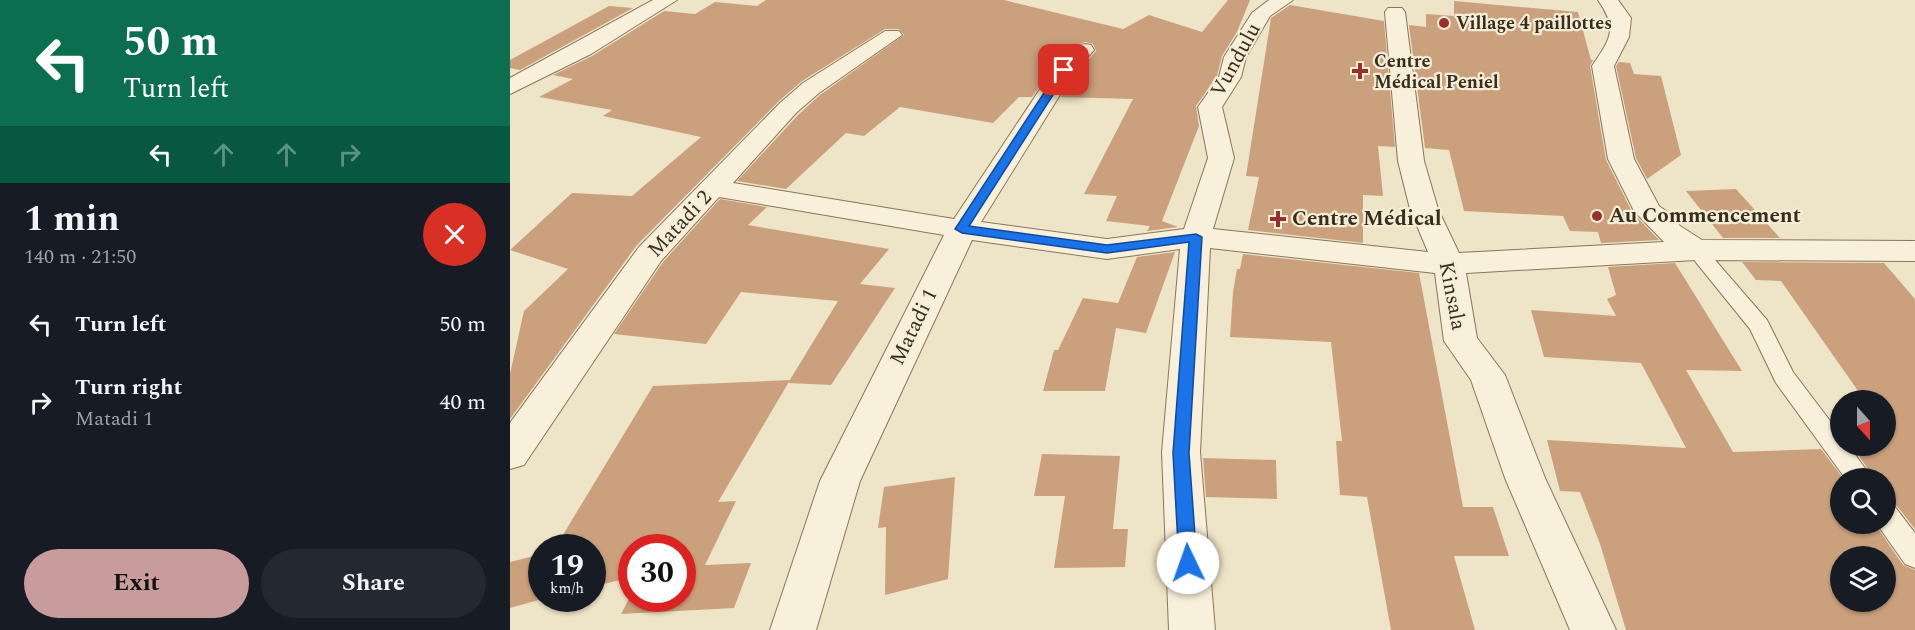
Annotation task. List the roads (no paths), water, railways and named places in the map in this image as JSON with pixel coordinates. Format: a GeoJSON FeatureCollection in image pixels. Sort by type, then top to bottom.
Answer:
{"type":"FeatureCollection","features":[{"type":"Feature","properties":{"kind":"street"},"geometry":{"type":"LineString","coordinates":[[510,87],[583,49],[667,0]]}},
{"type":"Feature","properties":{"kind":"street","name":"Vundulu"},"geometry":{"type":"LineString","coordinates":[[1192,630],[1181,453],[1196,237],[1221,158],[1212,126],[1210,106],[1230,77],[1234,57],[1249,38],[1262,14],[1283,0]]}},
{"type":"Feature","properties":{"kind":"street"},"geometry":{"type":"LineString","coordinates":[[1608,0],[1621,18],[1617,41],[1603,66],[1621,159],[1648,212],[1663,222],[1669,232],[1696,250]]}},
{"type":"Feature","properties":{"kind":"street","name":"Kinsala"},"geometry":{"type":"LineString","coordinates":[[1395,12],[1411,161],[1424,209],[1449,264],[1461,341],[1487,375],[1525,478],[1593,630]]}},
{"type":"Feature","properties":{"kind":"street","name":"Matadi 2"},"geometry":{"type":"LineString","coordinates":[[510,453],[650,254],[788,108],[811,88],[892,34]]}},
{"type":"Feature","properties":{"kind":"street","name":"Matadi 1"},"geometry":{"type":"LineString","coordinates":[[793,630],[840,481],[962,229],[1064,70],[1083,50]]}},
{"type":"Feature","properties":{"kind":"street"},"geometry":{"type":"LineString","coordinates":[[714,188],[962,229],[1107,249],[1196,237],[1449,264],[1696,250],[1915,250]]}},
{"type":"Feature","properties":{"kind":"lane"},"geometry":{"type":"LineString","coordinates":[[1696,250],[1759,325],[1784,377],[1852,468]]}},
{"type":"Feature","properties":{"kind":"lane"},"geometry":{"type":"LineString","coordinates":[[1896,529],[1915,555]]}},
{"type":"Feature","properties":{"kind":"place","name":"Village 4 paillottes"},"geometry":{"type":"Point","coordinates":[1444,23]}},
{"type":"Feature","properties":{"kind":"place","name":"Centre Médical Peniel"},"geometry":{"type":"Point","coordinates":[1360,71]}},
{"type":"Feature","properties":{"kind":"place","name":"Au Commencement"},"geometry":{"type":"Point","coordinates":[1597,216]}},
{"type":"Feature","properties":{"kind":"place","name":"Centre Médical"},"geometry":{"type":"Point","coordinates":[1278,219]}}]}
